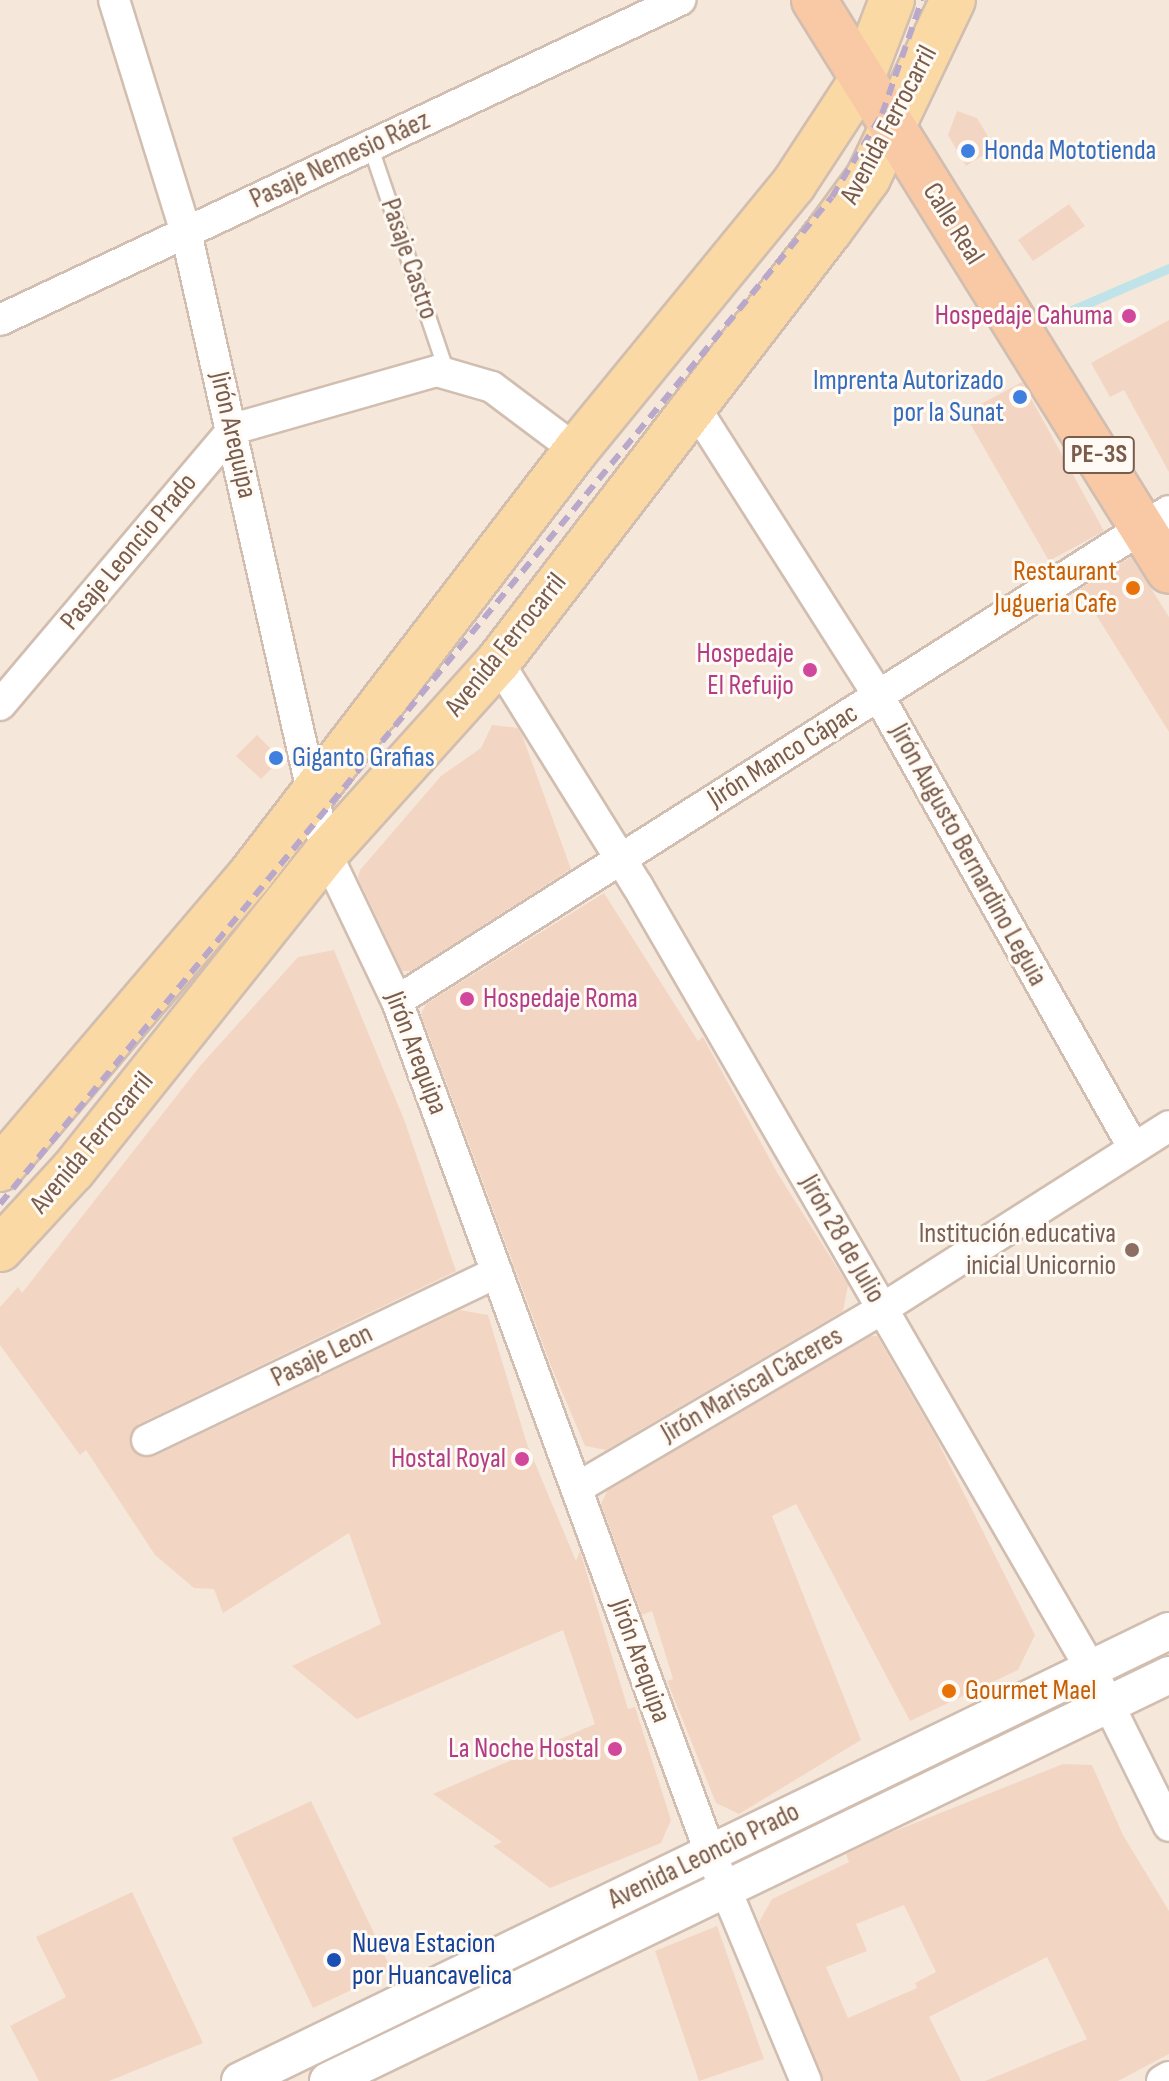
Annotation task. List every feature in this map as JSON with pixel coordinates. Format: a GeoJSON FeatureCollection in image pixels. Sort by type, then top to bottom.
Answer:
{"type":"FeatureCollection","features":[{"type":"Feature","properties":{"kind":"highway","name":"Calle Real"},"geometry":{"type":"LineString","coordinates":[[814,0],[861,81],[1016,325],[1156,519],[1169,571]]}},
{"type":"Feature","properties":{"kind":"main road","name":"Avenida Ferrocarril"},"geometry":{"type":"LineString","coordinates":[[0,1169],[251,874],[309,792],[576,450],[793,185],[861,81],[892,0]]}},
{"type":"Feature","properties":{"kind":"main road","name":"Avenida Ferrocarril"},"geometry":{"type":"LineString","coordinates":[[0,1249],[73,1170],[326,853],[498,662],[830,230],[893,131],[953,0]]}},
{"type":"Feature","properties":{"kind":"street","name":"Jirón Arequipa"},"geometry":{"type":"LineString","coordinates":[[114,0],[186,232],[233,429],[309,792],[326,853],[397,1001],[710,1852],[806,2081]]}},
{"type":"Feature","properties":{"kind":"street","name":"Pasaje Nemesio Ráez"},"geometry":{"type":"LineString","coordinates":[[0,320],[680,0]]}},
{"type":"Feature","properties":{"kind":"street"},"geometry":{"type":"LineString","coordinates":[[233,429],[437,371],[492,387],[576,450]]}},
{"type":"Feature","properties":{"kind":"street","name":"Jirón Augusto Bernardino Leguia"},"geometry":{"type":"LineString","coordinates":[[694,406],[878,695],[1133,1147]]}},
{"type":"Feature","properties":{"kind":"street","name":"Pasaje Leoncio Prado"},"geometry":{"type":"LineString","coordinates":[[0,705],[233,429]]}},
{"type":"Feature","properties":{"kind":"street","name":"Jirón Manco Cápac"},"geometry":{"type":"LineString","coordinates":[[397,1001],[1156,519]]}},
{"type":"Feature","properties":{"kind":"street","name":"Jirón 28 de Julio"},"geometry":{"type":"LineString","coordinates":[[498,662],[622,858],[1091,1669],[1169,1826]]}},
{"type":"Feature","properties":{"kind":"street","name":"Jirón Mariscal Cáceres"},"geometry":{"type":"LineString","coordinates":[[577,1488],[882,1309],[1169,1126]]}},
{"type":"Feature","properties":{"kind":"street","name":"Pasaje Leon"},"geometry":{"type":"LineString","coordinates":[[147,1440],[497,1272]]}},
{"type":"Feature","properties":{"kind":"street","name":"Avenida Leoncio Prado"},"geometry":{"type":"LineString","coordinates":[[263,2076],[508,1951],[1169,1631]]}},
{"type":"Feature","properties":{"kind":"street","name":"Avenida Leoncio Prado"},"geometry":{"type":"LineString","coordinates":[[328,2081],[1169,1675]]}},
{"type":"Feature","properties":{"kind":"street"},"geometry":{"type":"LineString","coordinates":[[508,1951],[525,1986]]}},
{"type":"Feature","properties":{"kind":"street"},"geometry":{"type":"LineString","coordinates":[[1162,2081],[1169,2077]]}},
{"type":"Feature","properties":{"kind":"lane","name":"Pasaje Castro"},"geometry":{"type":"LineString","coordinates":[[370,145],[447,373]]}},
{"type":"Feature","properties":{"kind":"shaded area"},"geometry":{"type":"Polygon","coordinates":[[[0,0],[1169,0],[1169,2081],[0,2081],[0,0]]]}},
{"type":"Feature","properties":{"kind":"building"},"geometry":{"type":"Polygon","coordinates":[[[957,111],[977,118],[995,148],[966,166],[948,135],[957,111]]]}},
{"type":"Feature","properties":{"kind":"building"},"geometry":{"type":"Polygon","coordinates":[[[1069,204],[1085,226],[1033,261],[1018,240],[1069,204]]]}},
{"type":"Feature","properties":{"kind":"building"},"geometry":{"type":"Polygon","coordinates":[[[1169,320],[1169,472],[1124,390],[1110,397],[1091,363],[1169,320]]]}},
{"type":"Feature","properties":{"kind":"building"},"geometry":{"type":"Polygon","coordinates":[[[1022,382],[1104,531],[1049,561],[964,413],[1022,382]]]}},
{"type":"Feature","properties":{"kind":"building"},"geometry":{"type":"Polygon","coordinates":[[[1131,557],[1169,617],[1169,732],[1080,589],[1131,557]]]}},
{"type":"Feature","properties":{"kind":"building"},"geometry":{"type":"Polygon","coordinates":[[[492,725],[518,728],[522,735],[571,869],[411,971],[402,971],[358,878],[360,870],[441,776],[481,748],[492,725]]]}},
{"type":"Feature","properties":{"kind":"building"},"geometry":{"type":"Polygon","coordinates":[[[257,735],[281,759],[261,779],[236,756],[257,735]]]}},
{"type":"Feature","properties":{"kind":"building"},"geometry":{"type":"Polygon","coordinates":[[[604,893],[698,1041],[703,1037],[778,1174],[848,1285],[843,1311],[606,1450],[585,1446],[551,1366],[421,1014],[426,1004],[604,893]]]}},
{"type":"Feature","properties":{"kind":"building"},"geometry":{"type":"Polygon","coordinates":[[[334,950],[405,1122],[456,1271],[139,1424],[132,1431],[131,1447],[138,1455],[155,1456],[460,1310],[488,1315],[527,1444],[576,1561],[580,1551],[628,1709],[635,1707],[671,1820],[661,1843],[550,1888],[493,1846],[502,1842],[433,1794],[595,1724],[563,1630],[357,1719],[292,1666],[381,1624],[349,1533],[223,1613],[214,1589],[194,1588],[155,1555],[86,1450],[80,1455],[0,1345],[0,1307],[18,1287],[22,1293],[200,1066],[298,957],[334,950]]]}},
{"type":"Feature","properties":{"kind":"building"},"geometry":{"type":"Polygon","coordinates":[[[871,1336],[877,1336],[935,1436],[1035,1635],[1018,1670],[910,1721],[796,1504],[772,1516],[861,1740],[739,1814],[716,1803],[667,1681],[673,1679],[652,1611],[642,1615],[601,1504],[607,1491],[871,1336]]]}},
{"type":"Feature","properties":{"kind":"building"},"geometry":{"type":"Polygon","coordinates":[[[1063,1764],[1092,1765],[1123,1835],[1169,1911],[1169,2054],[1118,2081],[985,2081],[1087,2039],[1047,1957],[929,2017],[961,2081],[824,2081],[759,1922],[772,1899],[849,1862],[846,1854],[885,1835],[1063,1764]],[[904,1905],[856,1924],[867,1951],[826,1967],[848,2018],[917,1988],[915,1983],[936,1972],[904,1905]]]}},
{"type":"Feature","properties":{"kind":"building"},"geometry":{"type":"Polygon","coordinates":[[[311,1801],[392,1971],[313,2008],[232,1838],[311,1801]]]}},
{"type":"Feature","properties":{"kind":"building"},"geometry":{"type":"Polygon","coordinates":[[[132,1892],[203,2043],[109,2081],[39,2081],[10,2026],[66,1997],[36,1937],[132,1892]]]}},
{"type":"Feature","properties":{"kind":"building"},"geometry":{"type":"Polygon","coordinates":[[[717,1926],[764,2059],[699,2081],[655,1951],[717,1926]]]}},
{"type":"Feature","properties":{"kind":"waterway"},"geometry":{"type":"LineString","coordinates":[[1072,310],[1169,268]]}},
{"type":"Feature","properties":{"kind":"railway"},"geometry":{"type":"LineString","coordinates":[[0,1204],[832,197],[882,114],[922,0]]}},
{"type":"Feature","properties":{"kind":"place","name":"Honda Mototienda"},"geometry":{"type":"Point","coordinates":[968,151]}},
{"type":"Feature","properties":{"kind":"place","name":"Hospedaje Cahuma"},"geometry":{"type":"Point","coordinates":[1129,316]}},
{"type":"Feature","properties":{"kind":"place","name":"Imprenta Autorizado por la Sunat"},"geometry":{"type":"Point","coordinates":[1020,397]}},
{"type":"Feature","properties":{"kind":"place","name":"Restaurant Jugueria Cafe"},"geometry":{"type":"Point","coordinates":[1133,588]}},
{"type":"Feature","properties":{"kind":"place","name":"Hospedaje El Refuijo"},"geometry":{"type":"Point","coordinates":[810,670]}},
{"type":"Feature","properties":{"kind":"place","name":"Giganto Grafias"},"geometry":{"type":"Point","coordinates":[276,758]}},
{"type":"Feature","properties":{"kind":"place","name":"Hospedaje Roma"},"geometry":{"type":"Point","coordinates":[467,999]}},
{"type":"Feature","properties":{"kind":"place","name":"Institución educativa inicial Unicornio"},"geometry":{"type":"Point","coordinates":[1132,1250]}},
{"type":"Feature","properties":{"kind":"place","name":"Hostal Royal"},"geometry":{"type":"Point","coordinates":[522,1459]}},
{"type":"Feature","properties":{"kind":"place","name":"Gourmet Mael"},"geometry":{"type":"Point","coordinates":[949,1691]}},
{"type":"Feature","properties":{"kind":"place","name":"La Noche Hostal"},"geometry":{"type":"Point","coordinates":[615,1749]}},
{"type":"Feature","properties":{"kind":"place","name":"Nueva Estacion por Huancavelica"},"geometry":{"type":"Point","coordinates":[334,1960]}}]}
